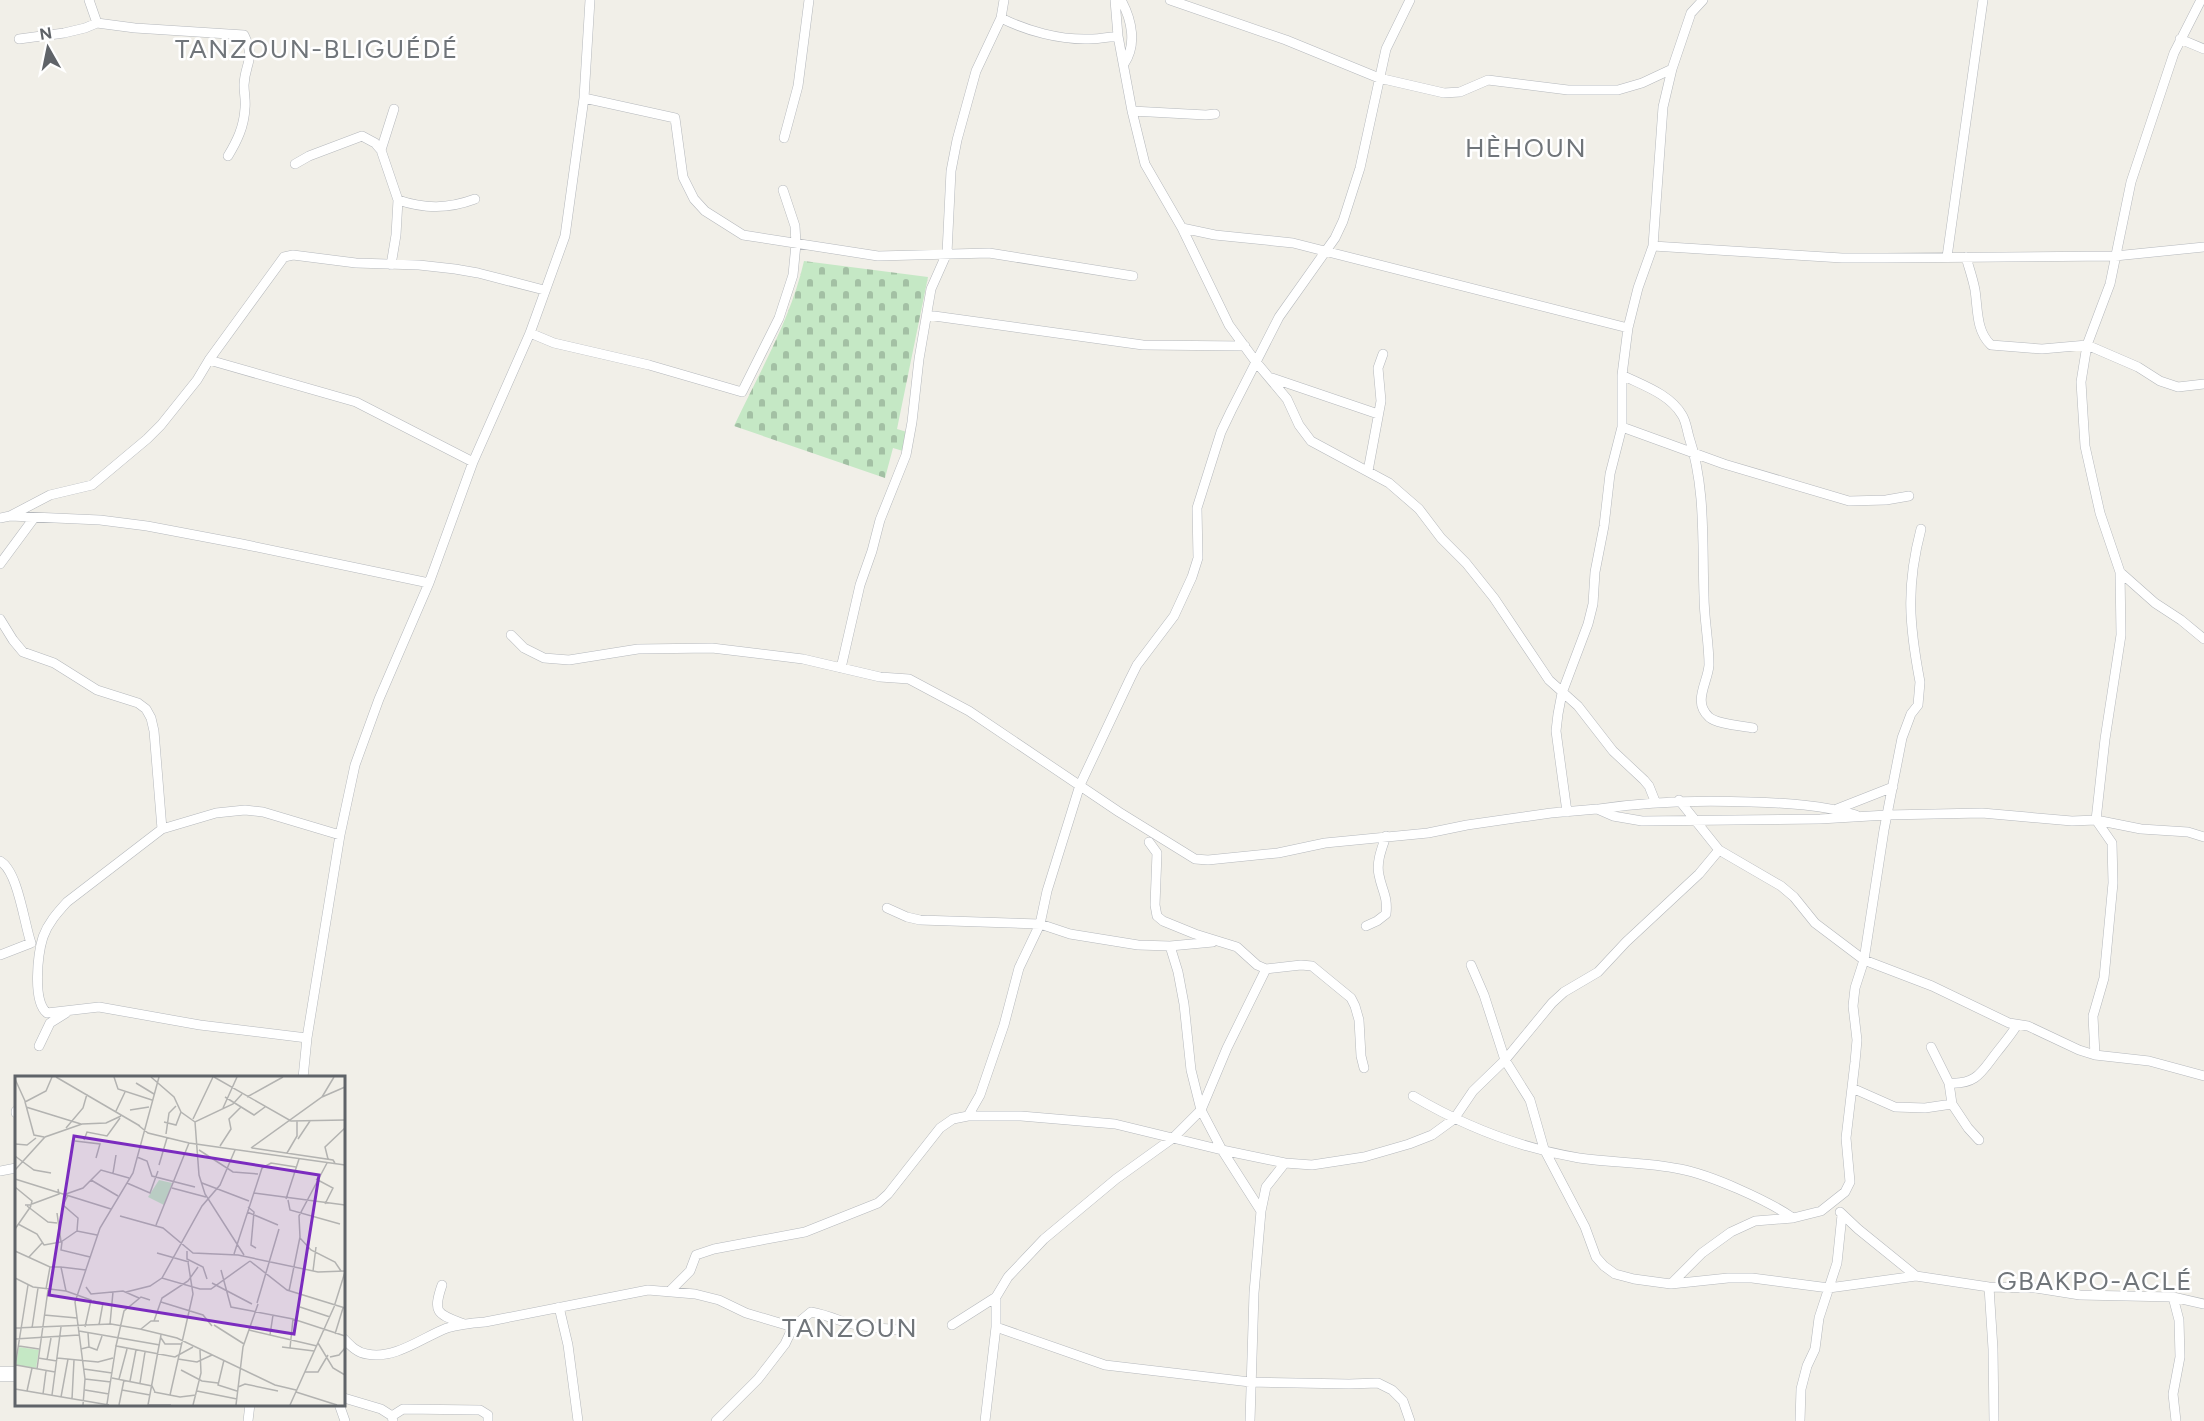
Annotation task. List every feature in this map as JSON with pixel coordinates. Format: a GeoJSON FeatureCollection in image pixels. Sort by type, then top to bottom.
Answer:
{"type":"FeatureCollection","features":[{"type":"Feature","properties":{"kind":"street"},"geometry":{"type":"LineString","coordinates":[[89,0],[97,23]]}},
{"type":"Feature","properties":{"kind":"street"},"geometry":{"type":"LineString","coordinates":[[303,1076],[307,1038],[340,835],[355,765],[379,699],[429,583],[473,462],[530,333],[565,236],[584,98],[590,0]]}},
{"type":"Feature","properties":{"kind":"street"},"geometry":{"type":"LineString","coordinates":[[784,138],[798,86],[806,39],[809,0]]}},
{"type":"Feature","properties":{"kind":"street"},"geometry":{"type":"LineString","coordinates":[[841,668],[860,585],[873,551],[880,520],[906,455],[931,289],[947,253],[951,171],[957,140],[976,71],[1001,18],[1004,0]]}},
{"type":"Feature","properties":{"kind":"street"},"geometry":{"type":"LineString","coordinates":[[1115,0],[1118,36],[1145,164],[1182,228],[1229,325],[1287,399],[1299,425],[1311,441],[1389,483],[1419,509],[1441,538],[1466,563],[1494,598],[1542,671],[1578,706],[1613,751],[1644,780],[1655,801]]}},
{"type":"Feature","properties":{"kind":"street"},"geometry":{"type":"LineString","coordinates":[[1121,0],[1128,15],[1133,39],[1131,55],[1124,64]]}},
{"type":"Feature","properties":{"kind":"street"},"geometry":{"type":"LineString","coordinates":[[1170,0],[1286,40],[1379,78],[1444,93],[1460,92],[1488,80],[1539,88],[1618,90],[1642,83],[1672,69]]}},
{"type":"Feature","properties":{"kind":"street"},"geometry":{"type":"LineString","coordinates":[[968,1116],[981,1095],[1019,968],[1040,924],[1047,891],[1080,785],[1137,665],[1174,616],[1192,577],[1198,558],[1197,508],[1221,432],[1279,317],[1343,221],[1360,168],[1386,49],[1410,0]]}},
{"type":"Feature","properties":{"kind":"street"},"geometry":{"type":"LineString","coordinates":[[1567,812],[1556,731],[1563,693],[1593,604],[1595,572],[1604,526],[1610,474],[1622,427],[1622,375],[1628,328],[1638,288],[1653,246],[1663,107],[1672,69],[1690,13],[1703,0]]}},
{"type":"Feature","properties":{"kind":"street"},"geometry":{"type":"LineString","coordinates":[[1947,258],[1983,0]]}},
{"type":"Feature","properties":{"kind":"street"},"geometry":{"type":"LineString","coordinates":[[2095,1055],[2093,1016],[2104,978],[2113,883],[2112,843],[2096,819],[2106,729],[2121,635],[2120,572],[2100,513],[2085,446],[2081,382],[2087,345],[2110,284],[2131,182],[2180,39],[2201,0]]}},
{"type":"Feature","properties":{"kind":"street"},"geometry":{"type":"LineString","coordinates":[[1001,18],[1017,26],[1044,34],[1075,38],[1118,36]]}},
{"type":"Feature","properties":{"kind":"street"},"geometry":{"type":"LineString","coordinates":[[19,39],[64,33],[97,23],[135,28],[244,35],[250,53],[244,85],[245,110],[240,136],[228,156]]}},
{"type":"Feature","properties":{"kind":"street"},"geometry":{"type":"LineString","coordinates":[[2180,39],[2204,49]]}},
{"type":"Feature","properties":{"kind":"street"},"geometry":{"type":"LineString","coordinates":[[584,98],[675,118],[684,177],[693,200],[705,211],[743,235],[878,256],[989,252],[1132,276]]}},
{"type":"Feature","properties":{"kind":"street"},"geometry":{"type":"LineString","coordinates":[[381,150],[394,109]]}},
{"type":"Feature","properties":{"kind":"street"},"geometry":{"type":"LineString","coordinates":[[1132,111],[1215,114]]}},
{"type":"Feature","properties":{"kind":"street"},"geometry":{"type":"LineString","coordinates":[[296,164],[309,156],[362,136],[375,143],[381,150],[398,200],[391,265]]}},
{"type":"Feature","properties":{"kind":"street"},"geometry":{"type":"LineString","coordinates":[[530,333],[554,343],[649,365],[742,392],[778,318],[793,275],[795,226],[783,190]]}},
{"type":"Feature","properties":{"kind":"street"},"geometry":{"type":"LineString","coordinates":[[398,200],[440,208],[475,199]]}},
{"type":"Feature","properties":{"kind":"street"},"geometry":{"type":"LineString","coordinates":[[1182,228],[1215,235],[1293,243],[1628,328]]}},
{"type":"Feature","properties":{"kind":"street"},"geometry":{"type":"LineString","coordinates":[[1653,246],[1842,258],[2115,256],[2204,247]]}},
{"type":"Feature","properties":{"kind":"street"},"geometry":{"type":"LineString","coordinates":[[5,517],[50,495],[80,489],[102,477],[161,425],[284,257],[293,255],[356,264],[429,266],[467,271],[544,290]]}},
{"type":"Feature","properties":{"kind":"street"},"geometry":{"type":"LineString","coordinates":[[1966,257],[1974,288],[1979,324],[1983,338],[1991,345],[2042,349],[2087,345],[2138,367],[2160,381],[2178,387],[2204,384]]}},
{"type":"Feature","properties":{"kind":"street"},"geometry":{"type":"LineString","coordinates":[[927,315],[1143,345],[1245,346]]}},
{"type":"Feature","properties":{"kind":"street"},"geometry":{"type":"LineString","coordinates":[[1368,471],[1381,393],[1378,368],[1383,354]]}},
{"type":"Feature","properties":{"kind":"street"},"geometry":{"type":"LineString","coordinates":[[209,360],[356,402],[473,462]]}},
{"type":"Feature","properties":{"kind":"street"},"geometry":{"type":"LineString","coordinates":[[1622,375],[1668,400],[1682,415],[1695,453],[1702,500],[1704,597],[1709,663],[1701,695],[1703,706],[1709,717],[1719,722],[1753,728]]}},
{"type":"Feature","properties":{"kind":"street"},"geometry":{"type":"LineString","coordinates":[[1271,377],[1378,414]]}},
{"type":"Feature","properties":{"kind":"street"},"geometry":{"type":"LineString","coordinates":[[1622,427],[1724,464],[1849,501],[1886,500],[1909,496]]}},
{"type":"Feature","properties":{"kind":"street"},"geometry":{"type":"LineString","coordinates":[[5,517],[100,520],[147,526],[242,543],[429,583]]}},
{"type":"Feature","properties":{"kind":"street"},"geometry":{"type":"LineString","coordinates":[[0,564],[34,518]]}},
{"type":"Feature","properties":{"kind":"street"},"geometry":{"type":"LineString","coordinates":[[1671,1284],[1702,1253],[1731,1232],[1755,1221],[1793,1218],[1821,1211],[1845,1192],[1850,1182],[1846,1138],[1857,1040],[1854,1006],[1856,988],[1864,960],[1902,738],[1911,714],[1918,705],[1920,693],[1910,611],[1912,564],[1922,529]]}},
{"type":"Feature","properties":{"kind":"street"},"geometry":{"type":"LineString","coordinates":[[2120,572],[2155,603],[2203,638]]}},
{"type":"Feature","properties":{"kind":"street"},"geometry":{"type":"LineString","coordinates":[[0,619],[23,651],[54,663],[97,690],[138,703],[146,709],[154,731],[162,829]]}},
{"type":"Feature","properties":{"kind":"street"},"geometry":{"type":"LineString","coordinates":[[511,635],[524,648],[544,658],[569,660],[638,649],[712,648],[803,659],[880,677],[909,679],[969,711],[1195,859],[1208,860],[1259,855],[1325,843],[1428,833],[1467,825],[1655,801],[1779,803],[1837,809],[1862,816]]}},
{"type":"Feature","properties":{"kind":"street"},"geometry":{"type":"LineString","coordinates":[[1837,809],[1893,787]]}},
{"type":"Feature","properties":{"kind":"street"},"geometry":{"type":"LineString","coordinates":[[1679,800],[1719,850],[1781,885],[1815,923],[1864,960],[1932,986],[2009,1023],[2028,1026],[2079,1050],[2095,1055],[2149,1061],[2204,1076]]}},
{"type":"Feature","properties":{"kind":"street"},"geometry":{"type":"LineString","coordinates":[[1597,809],[1631,820],[1820,819],[1982,813],[2072,821],[2096,819],[2141,830],[2188,832],[2204,837]]}},
{"type":"Feature","properties":{"kind":"street"},"geometry":{"type":"LineString","coordinates":[[50,1018],[42,1009],[37,994],[42,939],[52,920],[67,902],[162,829],[216,813],[245,810],[291,819],[340,835]]}},
{"type":"Feature","properties":{"kind":"street"},"geometry":{"type":"LineString","coordinates":[[1366,926],[1386,914],[1388,901],[1378,865],[1386,836]]}},
{"type":"Feature","properties":{"kind":"street"},"geometry":{"type":"LineString","coordinates":[[1149,842],[1157,854],[1155,905],[1158,916],[1174,925],[1237,948],[1257,965],[1266,969],[1312,966],[1351,998],[1359,1020],[1364,1068]]}},
{"type":"Feature","properties":{"kind":"street"},"geometry":{"type":"LineString","coordinates":[[670,1291],[690,1271],[696,1255],[714,1249],[805,1232],[878,1203],[888,1194],[940,1128],[953,1119],[968,1116],[1021,1116],[1115,1124],[1222,1150],[1285,1163],[1312,1165],[1364,1157],[1432,1135],[1454,1119],[1473,1090],[1505,1060],[1552,1003],[1564,992],[1598,972],[1634,934],[1699,874],[1719,850]]}},
{"type":"Feature","properties":{"kind":"street"},"geometry":{"type":"LineString","coordinates":[[0,861],[9,870],[15,885],[31,943]]}},
{"type":"Feature","properties":{"kind":"street"},"geometry":{"type":"LineString","coordinates":[[887,908],[920,920],[1040,924],[1070,934],[1114,942],[1170,946],[1218,941]]}},
{"type":"Feature","properties":{"kind":"street"},"geometry":{"type":"LineString","coordinates":[[0,955],[42,939]]}},
{"type":"Feature","properties":{"kind":"street"},"geometry":{"type":"LineString","coordinates":[[1170,946],[1179,972],[1191,1070],[1201,1110],[1222,1150],[1261,1211]]}},
{"type":"Feature","properties":{"kind":"street"},"geometry":{"type":"LineString","coordinates":[[1471,965],[1484,995],[1505,1060],[1530,1100],[1544,1149],[1585,1227],[1596,1257],[1615,1274],[1671,1284],[1752,1278],[1829,1288],[1916,1276],[1989,1287],[2036,1288],[2080,1295],[2173,1297],[2204,1304]]}},
{"type":"Feature","properties":{"kind":"street"},"geometry":{"type":"LineString","coordinates":[[952,1325],[996,1297],[1008,1276],[1044,1239],[1116,1179],[1173,1138],[1201,1110],[1227,1048],[1266,969]]}},
{"type":"Feature","properties":{"kind":"street"},"geometry":{"type":"LineString","coordinates":[[50,1018],[71,1011],[99,1007],[200,1025],[307,1038]]}},
{"type":"Feature","properties":{"kind":"street"},"geometry":{"type":"LineString","coordinates":[[39,1046],[50,1018]]}},
{"type":"Feature","properties":{"kind":"street"},"geometry":{"type":"LineString","coordinates":[[1949,1083],[1958,1083],[1979,1076],[2017,1025]]}},
{"type":"Feature","properties":{"kind":"street"},"geometry":{"type":"LineString","coordinates":[[1931,1047],[1949,1083],[1952,1104],[1979,1140]]}},
{"type":"Feature","properties":{"kind":"street"},"geometry":{"type":"LineString","coordinates":[[1852,1088],[1895,1107],[1925,1108],[1952,1104]]}},
{"type":"Feature","properties":{"kind":"street"},"geometry":{"type":"LineString","coordinates":[[1413,1096],[1478,1130],[1544,1149],[1579,1158],[1682,1169],[1756,1197],[1778,1207],[1793,1218]]}},
{"type":"Feature","properties":{"kind":"street"},"geometry":{"type":"LineString","coordinates":[[1250,1421],[1254,1293],[1261,1211],[1266,1187],[1285,1163]]}},
{"type":"Feature","properties":{"kind":"street"},"geometry":{"type":"LineString","coordinates":[[0,1171],[15,1168]]}},
{"type":"Feature","properties":{"kind":"street"},"geometry":{"type":"LineString","coordinates":[[1833,1203],[1842,1215],[1916,1276]]}},
{"type":"Feature","properties":{"kind":"street"},"geometry":{"type":"LineString","coordinates":[[1800,1421],[1801,1389],[1815,1348],[1819,1318],[1837,1263],[1842,1215]]}},
{"type":"Feature","properties":{"kind":"street"},"geometry":{"type":"LineString","coordinates":[[442,1285],[436,1302],[438,1312],[441,1316],[464,1324]]}},
{"type":"Feature","properties":{"kind":"street"},"geometry":{"type":"LineString","coordinates":[[1989,1287],[1994,1421]]}},
{"type":"Feature","properties":{"kind":"street"},"geometry":{"type":"LineString","coordinates":[[345,1340],[354,1349],[367,1354],[379,1354],[393,1351],[464,1324],[485,1322],[648,1290],[695,1294],[793,1327]]}},
{"type":"Feature","properties":{"kind":"street"},"geometry":{"type":"LineString","coordinates":[[985,1421],[996,1327],[996,1297]]}},
{"type":"Feature","properties":{"kind":"street"},"geometry":{"type":"LineString","coordinates":[[2173,1297],[2179,1320],[2180,1356],[2174,1394],[2176,1421]]}},
{"type":"Feature","properties":{"kind":"street"},"geometry":{"type":"LineString","coordinates":[[559,1307],[568,1345],[578,1421]]}},
{"type":"Feature","properties":{"kind":"street"},"geometry":{"type":"LineString","coordinates":[[716,1421],[758,1379],[785,1344],[793,1327],[811,1312],[828,1315],[842,1322],[898,1330]]}},
{"type":"Feature","properties":{"kind":"street"},"geometry":{"type":"LineString","coordinates":[[996,1327],[1105,1365],[1250,1382],[1378,1383],[1392,1390],[1403,1401],[1410,1421]]}},
{"type":"Feature","properties":{"kind":"street"},"geometry":{"type":"LineString","coordinates":[[345,1398],[381,1409],[392,1418],[403,1409],[480,1410],[488,1415],[488,1421]]}},
{"type":"Feature","properties":{"kind":"street"},"geometry":{"type":"LineString","coordinates":[[248,1421],[250,1406]]}},
{"type":"Feature","properties":{"kind":"street"},"geometry":{"type":"LineString","coordinates":[[340,1406],[345,1421]]}},
{"type":"Feature","properties":{"kind":"green space"},"geometry":{"type":"Polygon","coordinates":[[[804,261],[928,277],[897,429],[907,432],[903,451],[893,448],[885,478],[734,426],[783,325],[804,261]]]}},
{"type":"Feature","properties":{"kind":"district","name":"TANZOUN-BLIGUÉDÉ"},"geometry":{"type":"Point","coordinates":[317,49]}},
{"type":"Feature","properties":{"kind":"district","name":"HÈHOUN"},"geometry":{"type":"Point","coordinates":[1526,148]}},
{"type":"Feature","properties":{"kind":"district","name":"GBAKPO-ACLÉ"},"geometry":{"type":"Point","coordinates":[2095,1281]}},
{"type":"Feature","properties":{"kind":"district","name":"TANZOUN"},"geometry":{"type":"Point","coordinates":[850,1328]}}]}
